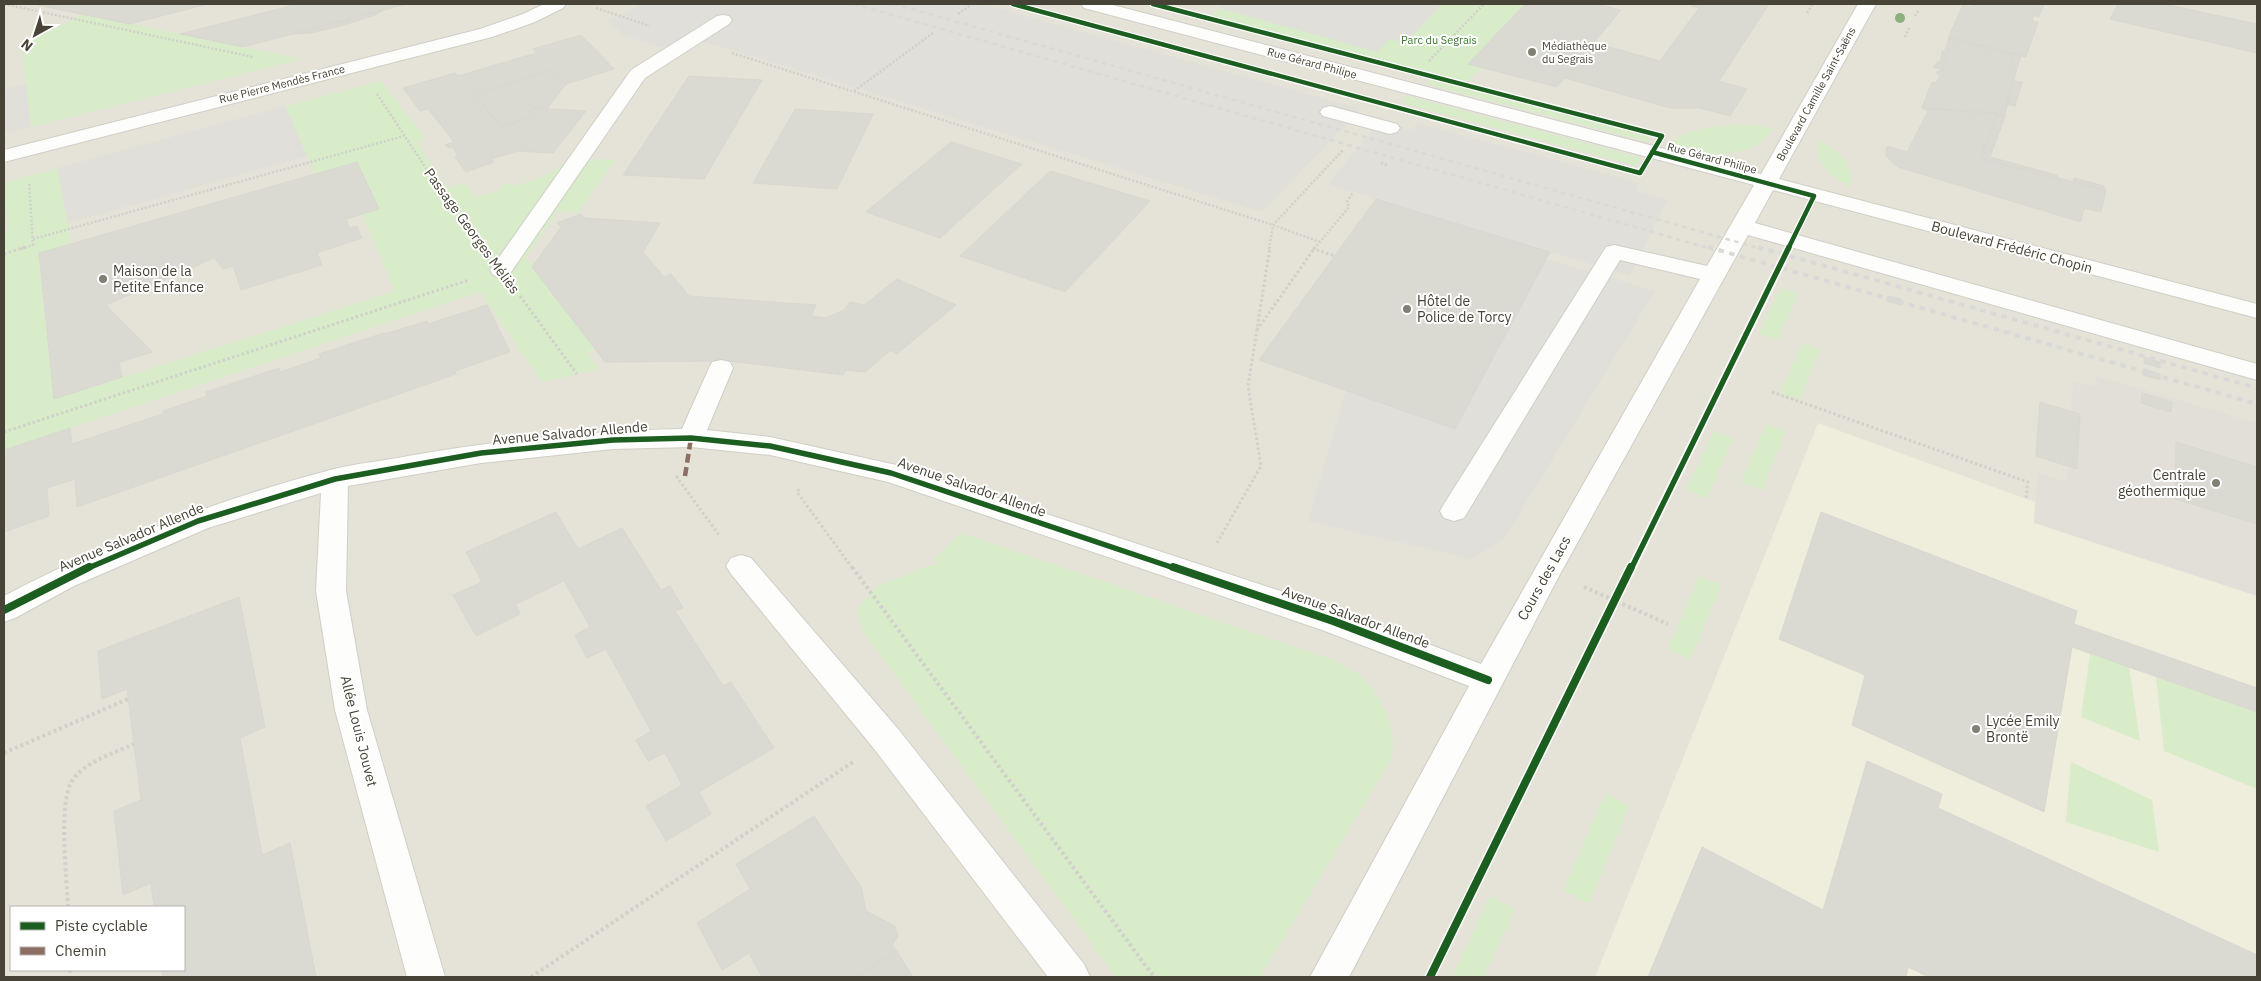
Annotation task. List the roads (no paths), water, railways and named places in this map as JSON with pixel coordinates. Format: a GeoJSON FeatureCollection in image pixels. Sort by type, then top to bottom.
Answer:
{"type":"FeatureCollection","features":[{"type":"Feature","properties":{"kind":"street","name":"Rue Pierre Mendès France"},"geometry":{"type":"LineString","coordinates":[[4,156],[494,30],[529,18],[556,4]]}},
{"type":"Feature","properties":{"kind":"street","name":"Rue Gérard Philipe"},"geometry":{"type":"LineString","coordinates":[[1090,4],[1139,9],[1766,183]]}},
{"type":"Feature","properties":{"kind":"street","name":"Boulevard Camille Saint-Saëns"},"geometry":{"type":"LineString","coordinates":[[1766,183],[1866,4]]}},
{"type":"Feature","properties":{"kind":"street"},"geometry":{"type":"LineString","coordinates":[[501,270],[638,74],[723,20]]}},
{"type":"Feature","properties":{"kind":"street"},"geometry":{"type":"LineString","coordinates":[[1330,112],[1390,128]]}},
{"type":"Feature","properties":{"kind":"street","name":"Cours des Lacs"},"geometry":{"type":"LineString","coordinates":[[1329,977],[1488,680],[1766,183]]}},
{"type":"Feature","properties":{"kind":"street","name":"Boulevard Frédéric Chopin"},"geometry":{"type":"LineString","coordinates":[[1766,183],[2257,311]]}},
{"type":"Feature","properties":{"kind":"street"},"geometry":{"type":"LineString","coordinates":[[1741,226],[2257,372]]}},
{"type":"Feature","properties":{"kind":"street"},"geometry":{"type":"LineString","coordinates":[[1454,511],[1614,252],[1685,267],[1714,276]]}},
{"type":"Feature","properties":{"kind":"street"},"geometry":{"type":"LineString","coordinates":[[691,438],[722,368]]}},
{"type":"Feature","properties":{"kind":"street","name":"Avenue Salvador Allende"},"geometry":{"type":"LineString","coordinates":[[4,610],[64,578],[198,521],[335,479],[481,453],[613,440],[691,438],[770,446],[891,473],[1333,620],[1488,680]]}},
{"type":"Feature","properties":{"kind":"street","name":"Allée Louis Jouvet"},"geometry":{"type":"LineString","coordinates":[[335,479],[331,591],[351,710],[426,977]]}},
{"type":"Feature","properties":{"kind":"street"},"geometry":{"type":"LineString","coordinates":[[741,566],[886,740],[1071,977]]}},
{"type":"Feature","properties":{"kind":"railway"},"geometry":{"type":"LineString","coordinates":[[854,4],[1712,249]]}},
{"type":"Feature","properties":{"kind":"railway"},"geometry":{"type":"LineString","coordinates":[[894,4],[1762,249]]}},
{"type":"Feature","properties":{"kind":"railway"},"geometry":{"type":"LineString","coordinates":[[1708,247],[2257,404]]}},
{"type":"Feature","properties":{"kind":"railway"},"geometry":{"type":"LineString","coordinates":[[1758,247],[2257,388]]}},
{"type":"Feature","properties":{"kind":"place","name":"Médiathèque du Segrais"},"geometry":{"type":"Point","coordinates":[1532,52]}},
{"type":"Feature","properties":{"kind":"place","name":"Maison de la Petite Enfance"},"geometry":{"type":"Point","coordinates":[103,279]}},
{"type":"Feature","properties":{"kind":"place","name":"Hôtel de Police de Torcy"},"geometry":{"type":"Point","coordinates":[1407,309]}},
{"type":"Feature","properties":{"kind":"place","name":"Centrale géothermique"},"geometry":{"type":"Point","coordinates":[2216,483]}},
{"type":"Feature","properties":{"kind":"place","name":"Lycée Emily Brontë"},"geometry":{"type":"Point","coordinates":[1976,729]}},
{"type":"Feature","properties":{"kind":"park label","name":"Parc du Segrais"},"geometry":{"type":"Point","coordinates":[1439,40]}}]}
